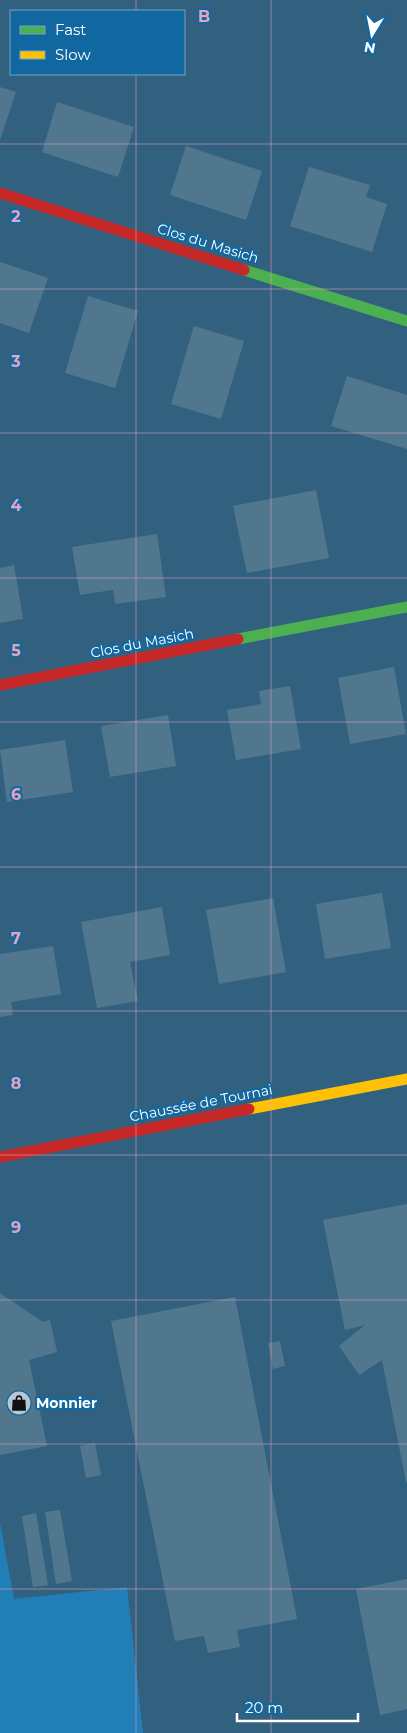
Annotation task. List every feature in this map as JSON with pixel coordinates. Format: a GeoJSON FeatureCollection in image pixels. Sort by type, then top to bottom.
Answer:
{"type":"FeatureCollection","features":[{"type":"Feature","properties":{"kind":"street","name":"Clos du Masich"},"geometry":{"type":"LineString","coordinates":[[0,193],[407,322]]}},
{"type":"Feature","properties":{"kind":"street","name":"Clos du Masich"},"geometry":{"type":"LineString","coordinates":[[0,686],[407,607]]}},
{"type":"Feature","properties":{"kind":"street","name":"Chaussée de Tournai"},"geometry":{"type":"LineString","coordinates":[[0,1157],[407,1079]]}},
{"type":"Feature","properties":{"kind":"shaded area"},"geometry":{"type":"Polygon","coordinates":[[[0,1523],[14,1599],[127,1587],[143,1733],[0,1733],[0,1523]]]}},
{"type":"Feature","properties":{"kind":"building"},"geometry":{"type":"Polygon","coordinates":[[[0,87],[16,92],[0,140],[0,87]]]}},
{"type":"Feature","properties":{"kind":"building"},"geometry":{"type":"Polygon","coordinates":[[[57,102],[134,127],[118,177],[42,152],[57,102]]]}},
{"type":"Feature","properties":{"kind":"building"},"geometry":{"type":"Polygon","coordinates":[[[186,146],[262,171],[246,220],[170,195],[186,146]]]}},
{"type":"Feature","properties":{"kind":"building"},"geometry":{"type":"Polygon","coordinates":[[[309,167],[370,185],[366,197],[387,204],[372,252],[290,226],[309,167]]]}},
{"type":"Feature","properties":{"kind":"building"},"geometry":{"type":"Polygon","coordinates":[[[0,262],[48,278],[29,333],[0,323],[0,262]]]}},
{"type":"Feature","properties":{"kind":"building"},"geometry":{"type":"Polygon","coordinates":[[[88,296],[138,311],[115,388],[65,373],[88,296]]]}},
{"type":"Feature","properties":{"kind":"building"},"geometry":{"type":"Polygon","coordinates":[[[194,326],[244,341],[221,419],[171,404],[194,326]]]}},
{"type":"Feature","properties":{"kind":"building"},"geometry":{"type":"Polygon","coordinates":[[[347,376],[407,395],[407,449],[331,426],[347,376]]]}},
{"type":"Feature","properties":{"kind":"building"},"geometry":{"type":"Polygon","coordinates":[[[316,490],[329,558],[247,573],[233,506],[316,490]]]}},
{"type":"Feature","properties":{"kind":"building"},"geometry":{"type":"Polygon","coordinates":[[[157,534],[166,597],[115,604],[113,590],[80,595],[72,547],[157,534]]]}},
{"type":"Feature","properties":{"kind":"building"},"geometry":{"type":"Polygon","coordinates":[[[14,565],[23,619],[0,623],[0,568],[14,565]]]}},
{"type":"Feature","properties":{"kind":"building"},"geometry":{"type":"Polygon","coordinates":[[[394,667],[406,734],[350,744],[338,678],[394,667]]]}},
{"type":"Feature","properties":{"kind":"building"},"geometry":{"type":"Polygon","coordinates":[[[290,686],[301,749],[236,760],[227,710],[261,704],[259,691],[290,686]]]}},
{"type":"Feature","properties":{"kind":"building"},"geometry":{"type":"Polygon","coordinates":[[[168,715],[176,766],[110,777],[101,726],[168,715]]]}},
{"type":"Feature","properties":{"kind":"building"},"geometry":{"type":"Polygon","coordinates":[[[65,740],[73,792],[7,802],[0,750],[65,740]]]}},
{"type":"Feature","properties":{"kind":"building"},"geometry":{"type":"Polygon","coordinates":[[[382,893],[391,948],[325,959],[316,904],[382,893]]]}},
{"type":"Feature","properties":{"kind":"building"},"geometry":{"type":"Polygon","coordinates":[[[273,898],[286,972],[219,984],[206,910],[273,898]]]}},
{"type":"Feature","properties":{"kind":"building"},"geometry":{"type":"Polygon","coordinates":[[[162,907],[170,955],[130,962],[138,1001],[97,1008],[81,922],[162,907]]]}},
{"type":"Feature","properties":{"kind":"building"},"geometry":{"type":"Polygon","coordinates":[[[53,946],[61,994],[11,1002],[13,1015],[0,1017],[0,954],[53,946]]]}},
{"type":"Feature","properties":{"kind":"building"},"geometry":{"type":"Polygon","coordinates":[[[407,1204],[406,1482],[382,1360],[359,1375],[339,1346],[365,1325],[345,1330],[323,1220],[407,1204]]]}},
{"type":"Feature","properties":{"kind":"building","name":"Monnier"},"geometry":{"type":"Polygon","coordinates":[[[0,1293],[43,1322],[50,1320],[57,1352],[29,1360],[47,1446],[0,1455],[0,1293]]]}},
{"type":"Feature","properties":{"kind":"building"},"geometry":{"type":"Polygon","coordinates":[[[235,1297],[297,1619],[237,1630],[240,1647],[208,1653],[204,1636],[175,1641],[111,1321],[235,1297]]]}},
{"type":"Feature","properties":{"kind":"building"},"geometry":{"type":"Polygon","coordinates":[[[280,1341],[285,1366],[273,1369],[268,1343],[280,1341]]]}},
{"type":"Feature","properties":{"kind":"building"},"geometry":{"type":"Polygon","coordinates":[[[95,1443],[101,1475],[86,1478],[80,1446],[95,1443]]]}},
{"type":"Feature","properties":{"kind":"building"},"geometry":{"type":"Polygon","coordinates":[[[60,1510],[72,1581],[56,1584],[45,1512],[60,1510]]]}},
{"type":"Feature","properties":{"kind":"building"},"geometry":{"type":"Polygon","coordinates":[[[36,1513],[48,1585],[33,1587],[22,1516],[36,1513]]]}},
{"type":"Feature","properties":{"kind":"building"},"geometry":{"type":"Polygon","coordinates":[[[407,1579],[407,1709],[380,1715],[356,1589],[407,1579]]]}},
{"type":"Feature","properties":{"kind":"traffic: fast"},"geometry":{"type":"LineString","coordinates":[[244,270],[407,321]]}},
{"type":"Feature","properties":{"kind":"traffic: fast"},"geometry":{"type":"LineString","coordinates":[[238,639],[407,607]]}},
{"type":"Feature","properties":{"kind":"traffic: slow"},"geometry":{"type":"LineString","coordinates":[[249,1109],[407,1079]]}},
{"type":"Feature","properties":{"kind":"traffic: jam"},"geometry":{"type":"LineString","coordinates":[[0,193],[244,270]]}},
{"type":"Feature","properties":{"kind":"traffic: jam"},"geometry":{"type":"LineString","coordinates":[[0,685],[238,639]]}},
{"type":"Feature","properties":{"kind":"traffic: jam"},"geometry":{"type":"LineString","coordinates":[[0,1157],[249,1109]]}},
{"type":"Feature","properties":{"kind":"place","name":"Monnier"},"geometry":{"type":"Point","coordinates":[19,1403]}}]}
